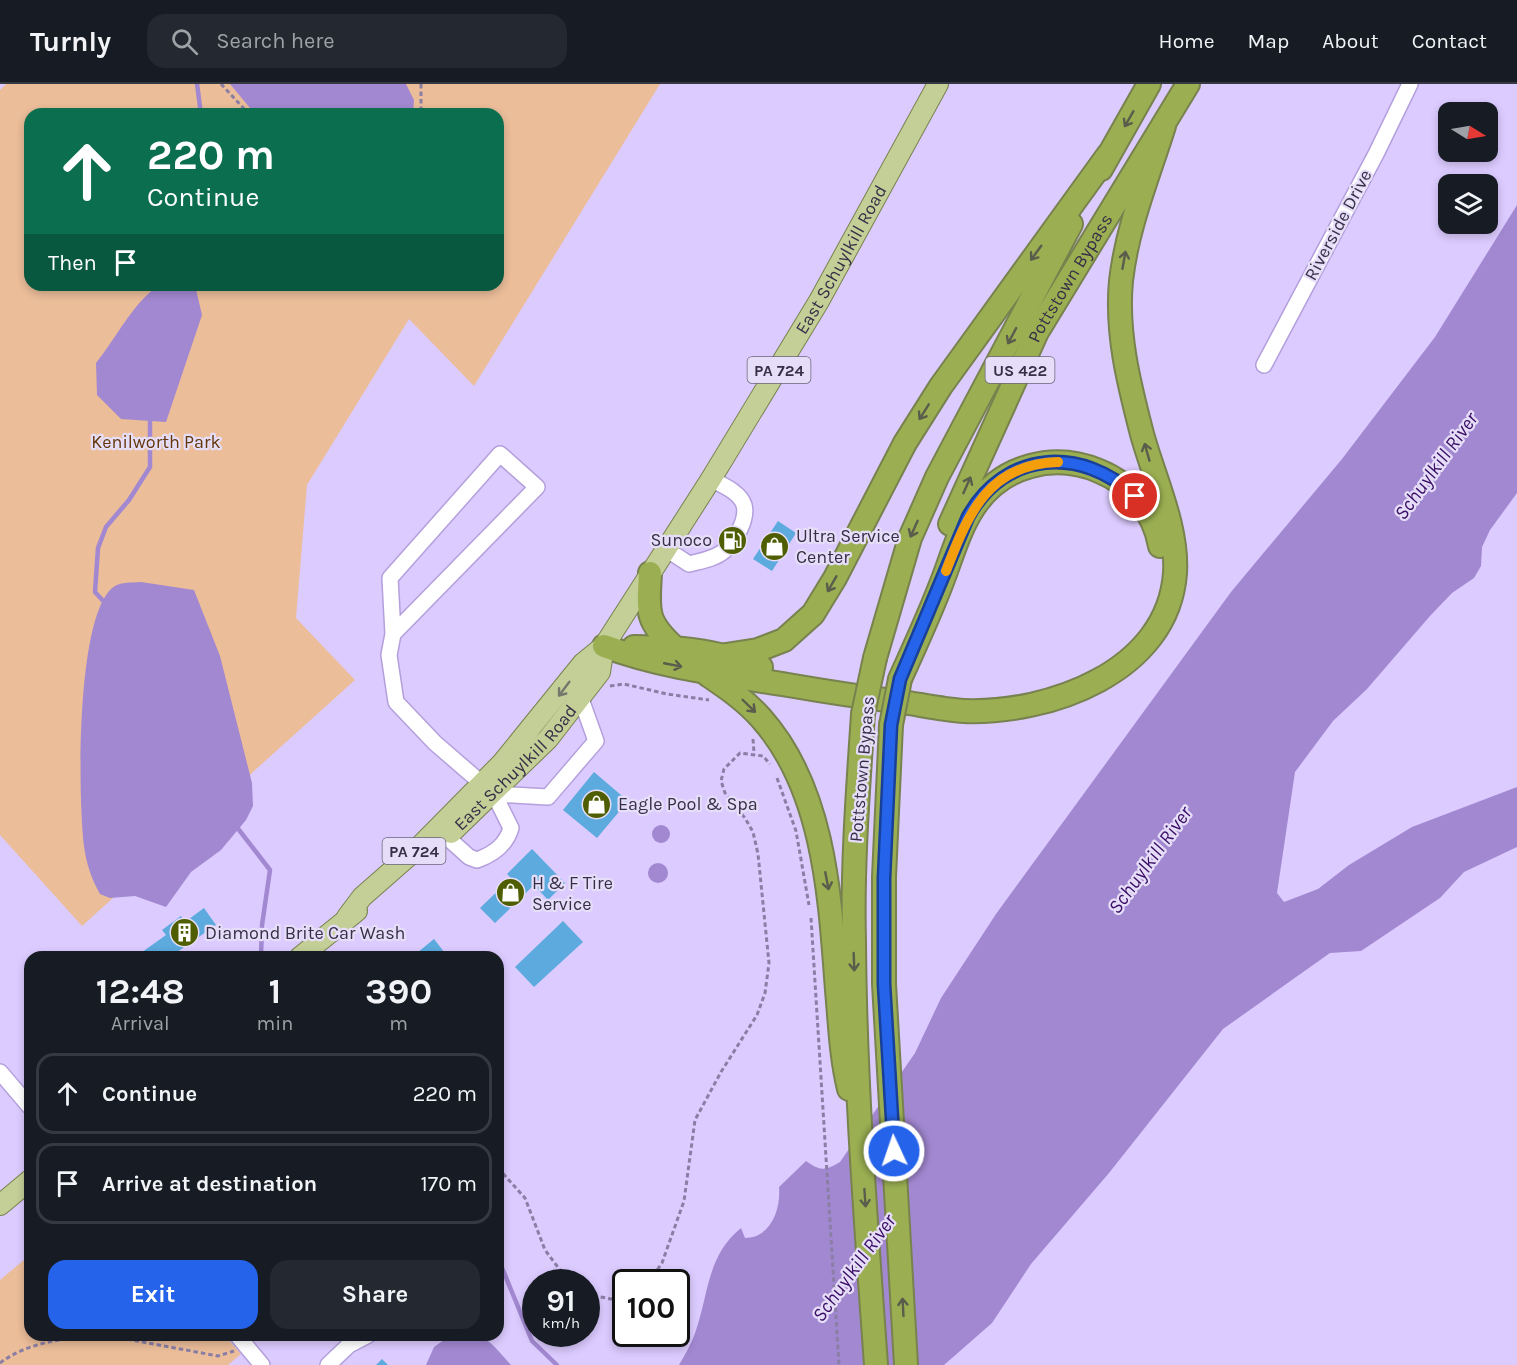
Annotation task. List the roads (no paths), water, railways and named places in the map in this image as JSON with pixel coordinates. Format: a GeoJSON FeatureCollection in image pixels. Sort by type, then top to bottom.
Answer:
{"type":"FeatureCollection","features":[{"type":"Feature","properties":{"kind":"highway","name":"Pottstown Bypass"},"geometry":{"type":"LineString","coordinates":[[861,1140],[856,1014],[854,861],[863,714],[875,658],[910,538],[937,477],[1108,155],[1149,84]]}},
{"type":"Feature","properties":{"kind":"highway","name":"Pottstown Bypass"},"geometry":{"type":"LineString","coordinates":[[906,1365],[884,984],[884,878],[891,725],[900,679],[922,599],[949,525],[1036,332],[1188,84]]}},
{"type":"Feature","properties":{"kind":"highway"},"geometry":{"type":"LineString","coordinates":[[604,646],[643,660],[702,671],[962,711],[1024,705],[1077,689],[1122,666],[1143,649],[1167,612],[1173,593],[1175,558],[1170,530],[1127,373],[1120,299],[1133,219],[1164,126]]}},
{"type":"Feature","properties":{"kind":"highway"},"geometry":{"type":"LineString","coordinates":[[721,655],[771,646],[795,633],[813,614],[835,578],[905,443],[941,386],[1108,155]]}},
{"type":"Feature","properties":{"kind":"highway"},"geometry":{"type":"LineString","coordinates":[[604,646],[675,648],[721,655],[740,663],[944,697],[1007,695],[1055,683],[1094,667],[1120,651],[1141,630],[1153,610],[1160,585],[1162,556],[1155,528],[1147,510],[1118,481],[1078,463],[1033,464],[1004,477],[984,494],[966,523],[900,679]]}},
{"type":"Feature","properties":{"kind":"highway"},"geometry":{"type":"LineString","coordinates":[[650,573],[650,616],[654,627],[675,648]]}},
{"type":"Feature","properties":{"kind":"highway"},"geometry":{"type":"LineString","coordinates":[[702,671],[740,697],[770,729],[792,765],[806,800],[822,858],[830,902],[830,1036],[842,1062],[861,1140]]}},
{"type":"Feature","properties":{"kind":"highway","name":"US 422"},"geometry":{"type":"LineString","coordinates":[[861,1140],[876,1365]]}},
{"type":"Feature","properties":{"kind":"main road","name":"East Schuylkill Road"},"geometry":{"type":"LineString","coordinates":[[488,789],[583,663],[604,646],[711,479],[819,301],[938,84]]}},
{"type":"Feature","properties":{"kind":"main road","name":"East Schuylkill Road"},"geometry":{"type":"LineString","coordinates":[[307,951],[347,917],[362,897],[442,832],[488,789],[548,740],[600,672],[604,646]]}},
{"type":"Feature","properties":{"kind":"main road"},"geometry":{"type":"LineString","coordinates":[[0,1205],[24,1185]]}},
{"type":"Feature","properties":{"kind":"street","name":"Riverside Drive"},"geometry":{"type":"LineString","coordinates":[[1264,365],[1376,154],[1410,84]]}},
{"type":"Feature","properties":{"kind":"street"},"geometry":{"type":"LineString","coordinates":[[393,633],[537,487],[500,454],[390,578],[393,633],[389,655],[396,702],[435,743],[488,789],[511,828],[507,840],[491,855],[477,860],[469,857],[442,832]]}},
{"type":"Feature","properties":{"kind":"street"},"geometry":{"type":"LineString","coordinates":[[666,549],[689,564],[706,560],[724,551],[742,525],[744,506],[737,494],[711,479]]}},
{"type":"Feature","properties":{"kind":"street"},"geometry":{"type":"LineString","coordinates":[[488,789],[548,797],[596,741],[585,693]]}},
{"type":"Feature","properties":{"kind":"street"},"geometry":{"type":"LineString","coordinates":[[0,1072],[24,1100]]}},
{"type":"Feature","properties":{"kind":"street"},"geometry":{"type":"LineString","coordinates":[[243,1341],[262,1365]]}},
{"type":"Feature","properties":{"kind":"street"},"geometry":{"type":"LineString","coordinates":[[328,1365],[358,1341]]}},
{"type":"Feature","properties":{"kind":"water"},"geometry":{"type":"Polygon","coordinates":[[[230,84],[406,84],[414,100],[413,108],[250,108],[230,84]]]}},
{"type":"Feature","properties":{"kind":"water","name":"Schuylkill River"},"geometry":{"type":"Polygon","coordinates":[[[1517,205],[1517,493],[1490,530],[1482,547],[1481,566],[1474,578],[1452,593],[1367,689],[1333,721],[1295,772],[1277,893],[1284,902],[1318,889],[1349,865],[1412,827],[1517,787],[1517,847],[1464,872],[1440,898],[1361,951],[1330,953],[1223,1029],[1109,1173],[1031,1264],[992,1323],[944,1365],[679,1365],[690,1347],[716,1261],[730,1238],[741,1228],[745,1238],[754,1237],[768,1228],[776,1213],[779,1187],[806,1161],[823,1169],[840,1162],[915,1053],[941,998],[996,914],[1231,592],[1342,459],[1435,337],[1517,205]]]}},
{"type":"Feature","properties":{"kind":"water"},"geometry":{"type":"Polygon","coordinates":[[[152,291],[196,291],[202,315],[166,422],[121,419],[97,395],[96,363],[133,311],[152,291]]]}},
{"type":"Feature","properties":{"kind":"water"},"geometry":{"type":"Polygon","coordinates":[[[141,582],[194,590],[220,656],[252,783],[253,806],[246,820],[221,850],[191,872],[166,907],[135,896],[110,898],[100,894],[86,859],[82,822],[82,712],[91,637],[100,608],[111,589],[121,584],[141,582]]]}},
{"type":"Feature","properties":{"kind":"water"},"geometry":{"type":"Polygon","coordinates":[[[657,825],[665,825],[670,830],[668,841],[657,843],[652,838],[652,830],[657,825]]]}},
{"type":"Feature","properties":{"kind":"water"},"geometry":{"type":"Polygon","coordinates":[[[658,863],[665,866],[668,873],[665,880],[658,883],[651,880],[648,873],[651,866],[658,863]]]}},
{"type":"Feature","properties":{"kind":"water"},"geometry":{"type":"Polygon","coordinates":[[[442,1341],[488,1341],[511,1365],[426,1365],[434,1347],[442,1341]]]}},
{"type":"Feature","properties":{"kind":"waterway"},"geometry":{"type":"LineString","coordinates":[[197,84],[200,108]]}},
{"type":"Feature","properties":{"kind":"waterway"},"geometry":{"type":"LineString","coordinates":[[106,604],[95,592],[98,548],[106,527],[129,500],[150,467],[150,418]]}},
{"type":"Feature","properties":{"kind":"waterway"},"geometry":{"type":"LineString","coordinates":[[236,826],[270,870],[262,925],[261,951]]}},
{"type":"Feature","properties":{"kind":"waterway"},"geometry":{"type":"LineString","coordinates":[[504,1273],[532,1341],[557,1365]]}},
{"type":"Feature","properties":{"kind":"place","name":"Sunoco"},"geometry":{"type":"Point","coordinates":[733,540]}},
{"type":"Feature","properties":{"kind":"place","name":"Ultra Service Center"},"geometry":{"type":"Point","coordinates":[775,546]}},
{"type":"Feature","properties":{"kind":"place","name":"Eagle Pool & Spa"},"geometry":{"type":"Point","coordinates":[597,804]}},
{"type":"Feature","properties":{"kind":"place","name":"H & F Tire Service"},"geometry":{"type":"Point","coordinates":[511,893]}},
{"type":"Feature","properties":{"kind":"place","name":"Diamond Brite Car Wash"},"geometry":{"type":"Point","coordinates":[184,933]}},
{"type":"Feature","properties":{"kind":"park label","name":"Kenilworth Park"},"geometry":{"type":"Point","coordinates":[156,442]}}]}
